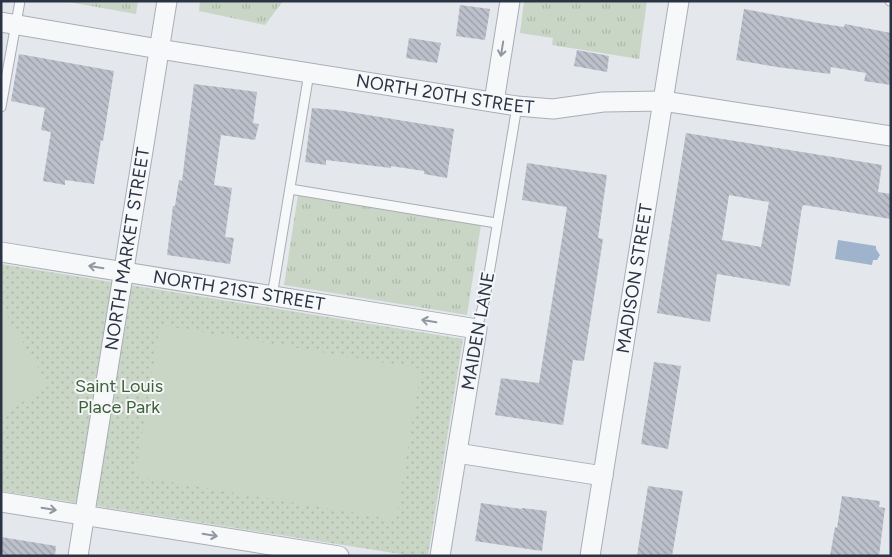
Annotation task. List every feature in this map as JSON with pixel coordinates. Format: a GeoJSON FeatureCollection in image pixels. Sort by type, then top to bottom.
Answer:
{"type":"FeatureCollection","features":[{"type":"Feature","properties":{"kind":"street","name":"NORTH MARKET STREET"},"geometry":{"type":"LineString","coordinates":[[78,556],[167,1]]}},
{"type":"Feature","properties":{"kind":"street"},"geometry":{"type":"LineString","coordinates":[[494,102],[510,1]]}},
{"type":"Feature","properties":{"kind":"street","name":"MADISON STREET"},"geometry":{"type":"LineString","coordinates":[[590,556],[679,1]]}},
{"type":"Feature","properties":{"kind":"street","name":"NORTH 20TH STREET"},"geometry":{"type":"LineString","coordinates":[[9,24],[516,106],[553,108],[603,102],[663,101],[891,136]]}},
{"type":"Feature","properties":{"kind":"street","name":"NORTH 21ST STREET"},"geometry":{"type":"LineString","coordinates":[[1,252],[477,329]]}},
{"type":"Feature","properties":{"kind":"street","name":"MAIDEN LANE"},"geometry":{"type":"LineString","coordinates":[[440,556],[477,329]]}},
{"type":"Feature","properties":{"kind":"street"},"geometry":{"type":"LineString","coordinates":[[457,452],[603,476]]}},
{"type":"Feature","properties":{"kind":"street"},"geometry":{"type":"LineString","coordinates":[[1,502],[339,556]]}},
{"type":"Feature","properties":{"kind":"lane"},"geometry":{"type":"LineString","coordinates":[[1,108],[9,24],[20,1]]}},
{"type":"Feature","properties":{"kind":"lane"},"geometry":{"type":"LineString","coordinates":[[272,296],[309,73]]}},
{"type":"Feature","properties":{"kind":"lane","name":"MAIDEN LANE"},"geometry":{"type":"LineString","coordinates":[[477,329],[484,298],[516,106]]}},
{"type":"Feature","properties":{"kind":"lane"},"geometry":{"type":"LineString","coordinates":[[290,189],[496,223]]}},
{"type":"Feature","properties":{"kind":"green space"},"geometry":{"type":"Polygon","coordinates":[[[63,1],[138,1],[136,14],[63,1]]]}},
{"type":"Feature","properties":{"kind":"green space"},"geometry":{"type":"Polygon","coordinates":[[[200,1],[283,1],[265,25],[199,11],[200,1]]]}},
{"type":"Feature","properties":{"kind":"green space"},"geometry":{"type":"Polygon","coordinates":[[[524,1],[647,1],[639,59],[552,45],[553,38],[520,33],[524,1]]]}},
{"type":"Feature","properties":{"kind":"green space"},"geometry":{"type":"Polygon","coordinates":[[[298,195],[481,225],[467,315],[284,285],[298,195]]]}},
{"type":"Feature","properties":{"kind":"green space","name":"Saint Louis Place Park"},"geometry":{"type":"Polygon","coordinates":[[[1,264],[463,339],[428,556],[413,556],[1,491],[1,264]]]}},
{"type":"Feature","properties":{"kind":"green space"},"geometry":{"type":"Polygon","coordinates":[[[1,306],[49,386],[1,415],[1,306]]]}},
{"type":"Feature","properties":{"kind":"green space"},"geometry":{"type":"Polygon","coordinates":[[[160,325],[421,369],[396,520],[135,476],[160,325]]]}},
{"type":"Feature","properties":{"kind":"water"},"geometry":{"type":"Polygon","coordinates":[[[838,240],[876,246],[880,255],[877,260],[873,260],[872,265],[835,259],[838,240]]]}},
{"type":"Feature","properties":{"kind":"building"},"geometry":{"type":"Polygon","coordinates":[[[460,5],[490,9],[485,40],[456,36],[460,5]]]}},
{"type":"Feature","properties":{"kind":"building"},"geometry":{"type":"Polygon","coordinates":[[[744,9],[818,23],[844,27],[845,24],[891,33],[891,85],[864,81],[866,73],[831,67],[830,74],[736,60],[744,9]]]}},
{"type":"Feature","properties":{"kind":"building"},"geometry":{"type":"Polygon","coordinates":[[[409,38],[441,43],[437,63],[406,58],[409,38]]]}},
{"type":"Feature","properties":{"kind":"building"},"geometry":{"type":"Polygon","coordinates":[[[577,50],[609,56],[607,72],[574,66],[577,50]]]}},
{"type":"Feature","properties":{"kind":"building"},"geometry":{"type":"Polygon","coordinates":[[[19,54],[114,71],[94,184],[65,180],[65,185],[43,181],[51,132],[41,130],[45,108],[11,101],[19,54]]]}},
{"type":"Feature","properties":{"kind":"building"},"geometry":{"type":"Polygon","coordinates":[[[194,84],[257,92],[253,123],[259,124],[255,140],[221,135],[214,185],[232,188],[225,237],[234,238],[230,264],[167,255],[173,206],[175,206],[179,180],[182,181],[194,84]]]}},
{"type":"Feature","properties":{"kind":"building"},"geometry":{"type":"Polygon","coordinates":[[[312,108],[337,110],[454,129],[447,178],[424,174],[424,171],[391,166],[391,168],[326,160],[326,165],[305,162],[312,108]]]}},
{"type":"Feature","properties":{"kind":"building"},"geometry":{"type":"Polygon","coordinates":[[[686,133],[882,165],[878,192],[891,194],[891,219],[804,205],[802,207],[790,286],[717,274],[710,322],[657,313],[686,133]],[[729,195],[722,240],[761,247],[769,202],[729,195]]]}},
{"type":"Feature","properties":{"kind":"building"},"geometry":{"type":"Polygon","coordinates":[[[527,163],[607,175],[598,238],[603,239],[584,361],[573,360],[563,425],[495,415],[501,378],[539,383],[567,207],[522,200],[527,163]]]}},
{"type":"Feature","properties":{"kind":"building"},"geometry":{"type":"Polygon","coordinates":[[[654,362],[681,366],[668,449],[641,444],[654,362]]]}},
{"type":"Feature","properties":{"kind":"building"},"geometry":{"type":"Polygon","coordinates":[[[648,486],[683,491],[672,556],[637,556],[648,486]]]}},
{"type":"Feature","properties":{"kind":"building"},"geometry":{"type":"Polygon","coordinates":[[[842,496],[880,501],[879,507],[885,508],[879,556],[830,556],[842,496]]]}},
{"type":"Feature","properties":{"kind":"building"},"geometry":{"type":"Polygon","coordinates":[[[481,503],[547,511],[542,551],[475,541],[481,503]]]}},
{"type":"Feature","properties":{"kind":"building"},"geometry":{"type":"Polygon","coordinates":[[[1,537],[56,546],[55,556],[1,556],[1,537]]]}}]}
